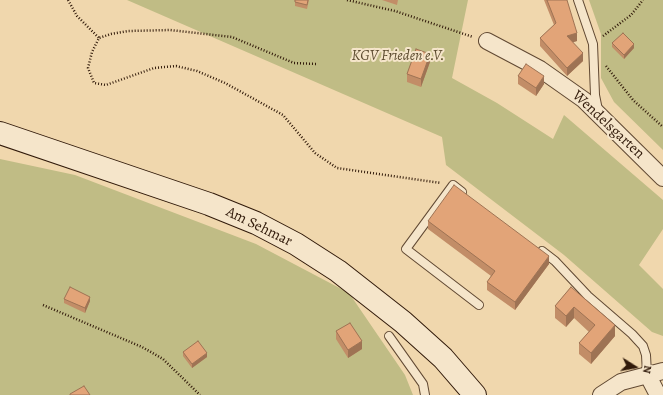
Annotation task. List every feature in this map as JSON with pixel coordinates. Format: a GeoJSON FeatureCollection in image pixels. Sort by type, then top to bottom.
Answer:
{"type":"FeatureCollection","features":[{"type":"Feature","properties":{"kind":"main road","name":"Am Sehmar"},"geometry":{"type":"LineString","coordinates":[[0,133],[215,206],[256,223],[296,244],[338,271],[403,322],[443,358],[475,395]]}},
{"type":"Feature","properties":{"kind":"street","name":"Wendelsgarten"},"geometry":{"type":"LineString","coordinates":[[486,41],[540,69],[584,100],[601,115],[663,178]]}},
{"type":"Feature","properties":{"kind":"street"},"geometry":{"type":"LineString","coordinates":[[601,395],[621,382],[663,371]]}},
{"type":"Feature","properties":{"kind":"street"},"geometry":{"type":"LineString","coordinates":[[647,374],[658,395]]}},
{"type":"Feature","properties":{"kind":"lane"},"geometry":{"type":"LineString","coordinates":[[578,0],[594,48],[595,95],[601,115]]}},
{"type":"Feature","properties":{"kind":"lane"},"geometry":{"type":"LineString","coordinates":[[472,199],[453,185],[406,249],[479,305]]}},
{"type":"Feature","properties":{"kind":"lane"},"geometry":{"type":"LineString","coordinates":[[536,247],[555,261],[588,296],[632,334],[643,346],[646,355],[647,374]]}},
{"type":"Feature","properties":{"kind":"lane"},"geometry":{"type":"LineString","coordinates":[[389,336],[423,384],[425,395]]}},
{"type":"Feature","properties":{"kind":"path"},"geometry":{"type":"LineString","coordinates":[[68,0],[77,16],[99,38]]}},
{"type":"Feature","properties":{"kind":"path"},"geometry":{"type":"LineString","coordinates":[[347,0],[395,11],[486,41]]}},
{"type":"Feature","properties":{"kind":"path"},"geometry":{"type":"LineString","coordinates":[[643,0],[631,14],[594,48],[633,100],[663,127]]}},
{"type":"Feature","properties":{"kind":"path"},"geometry":{"type":"LineString","coordinates":[[316,64],[294,63],[232,37],[170,30],[128,31],[99,38],[92,52],[88,68],[94,83],[106,85],[154,68],[176,66],[197,71],[225,83],[283,115],[315,153],[337,168],[453,185]]}},
{"type":"Feature","properties":{"kind":"path"},"geometry":{"type":"LineString","coordinates":[[43,305],[142,347],[163,359],[200,395]]}},
{"type":"Feature","properties":{"kind":"green space","name":"KGV Frieden e.V."},"geometry":{"type":"Polygon","coordinates":[[[127,0],[468,0],[452,78],[497,103],[553,139],[564,115],[663,200],[663,229],[639,265],[663,289],[663,336],[652,332],[564,255],[446,165],[442,137],[127,0]]]}},
{"type":"Feature","properties":{"kind":"green space"},"geometry":{"type":"Polygon","coordinates":[[[589,0],[663,0],[663,150],[614,102],[601,78],[601,34],[589,0]]]}},
{"type":"Feature","properties":{"kind":"green space"},"geometry":{"type":"Polygon","coordinates":[[[0,159],[75,175],[256,244],[349,293],[405,375],[413,395],[0,395],[0,159]]]}},
{"type":"Feature","properties":{"kind":"building"},"geometry":{"type":"Polygon","coordinates":[[[295,0],[308,0],[307,5],[295,2],[295,0]]]}},
{"type":"Feature","properties":{"kind":"building"},"geometry":{"type":"Polygon","coordinates":[[[547,0],[567,0],[577,33],[567,36],[583,53],[567,68],[540,38],[556,23],[547,0]]]}},
{"type":"Feature","properties":{"kind":"building"},"geometry":{"type":"Polygon","coordinates":[[[623,33],[634,44],[624,55],[612,43],[623,33]]]}},
{"type":"Feature","properties":{"kind":"building"},"geometry":{"type":"Polygon","coordinates":[[[416,49],[430,54],[421,79],[407,74],[416,49]]]}},
{"type":"Feature","properties":{"kind":"building"},"geometry":{"type":"Polygon","coordinates":[[[526,64],[544,76],[536,88],[518,76],[526,64]]]}},
{"type":"Feature","properties":{"kind":"building"},"geometry":{"type":"Polygon","coordinates":[[[454,185],[549,256],[515,302],[487,282],[495,271],[428,221],[454,185]]]}},
{"type":"Feature","properties":{"kind":"building"},"geometry":{"type":"Polygon","coordinates":[[[70,287],[90,297],[85,308],[64,299],[70,287]]]}},
{"type":"Feature","properties":{"kind":"building"},"geometry":{"type":"Polygon","coordinates":[[[571,287],[615,325],[591,353],[579,343],[595,325],[574,307],[566,316],[555,306],[571,287]]]}},
{"type":"Feature","properties":{"kind":"building"},"geometry":{"type":"Polygon","coordinates":[[[350,323],[362,341],[348,350],[336,331],[350,323]]]}},
{"type":"Feature","properties":{"kind":"building"},"geometry":{"type":"Polygon","coordinates":[[[198,341],[207,353],[192,364],[183,352],[198,341]]]}},
{"type":"Feature","properties":{"kind":"building"},"geometry":{"type":"Polygon","coordinates":[[[84,386],[90,395],[70,395],[70,394],[84,386]]]}}]}
